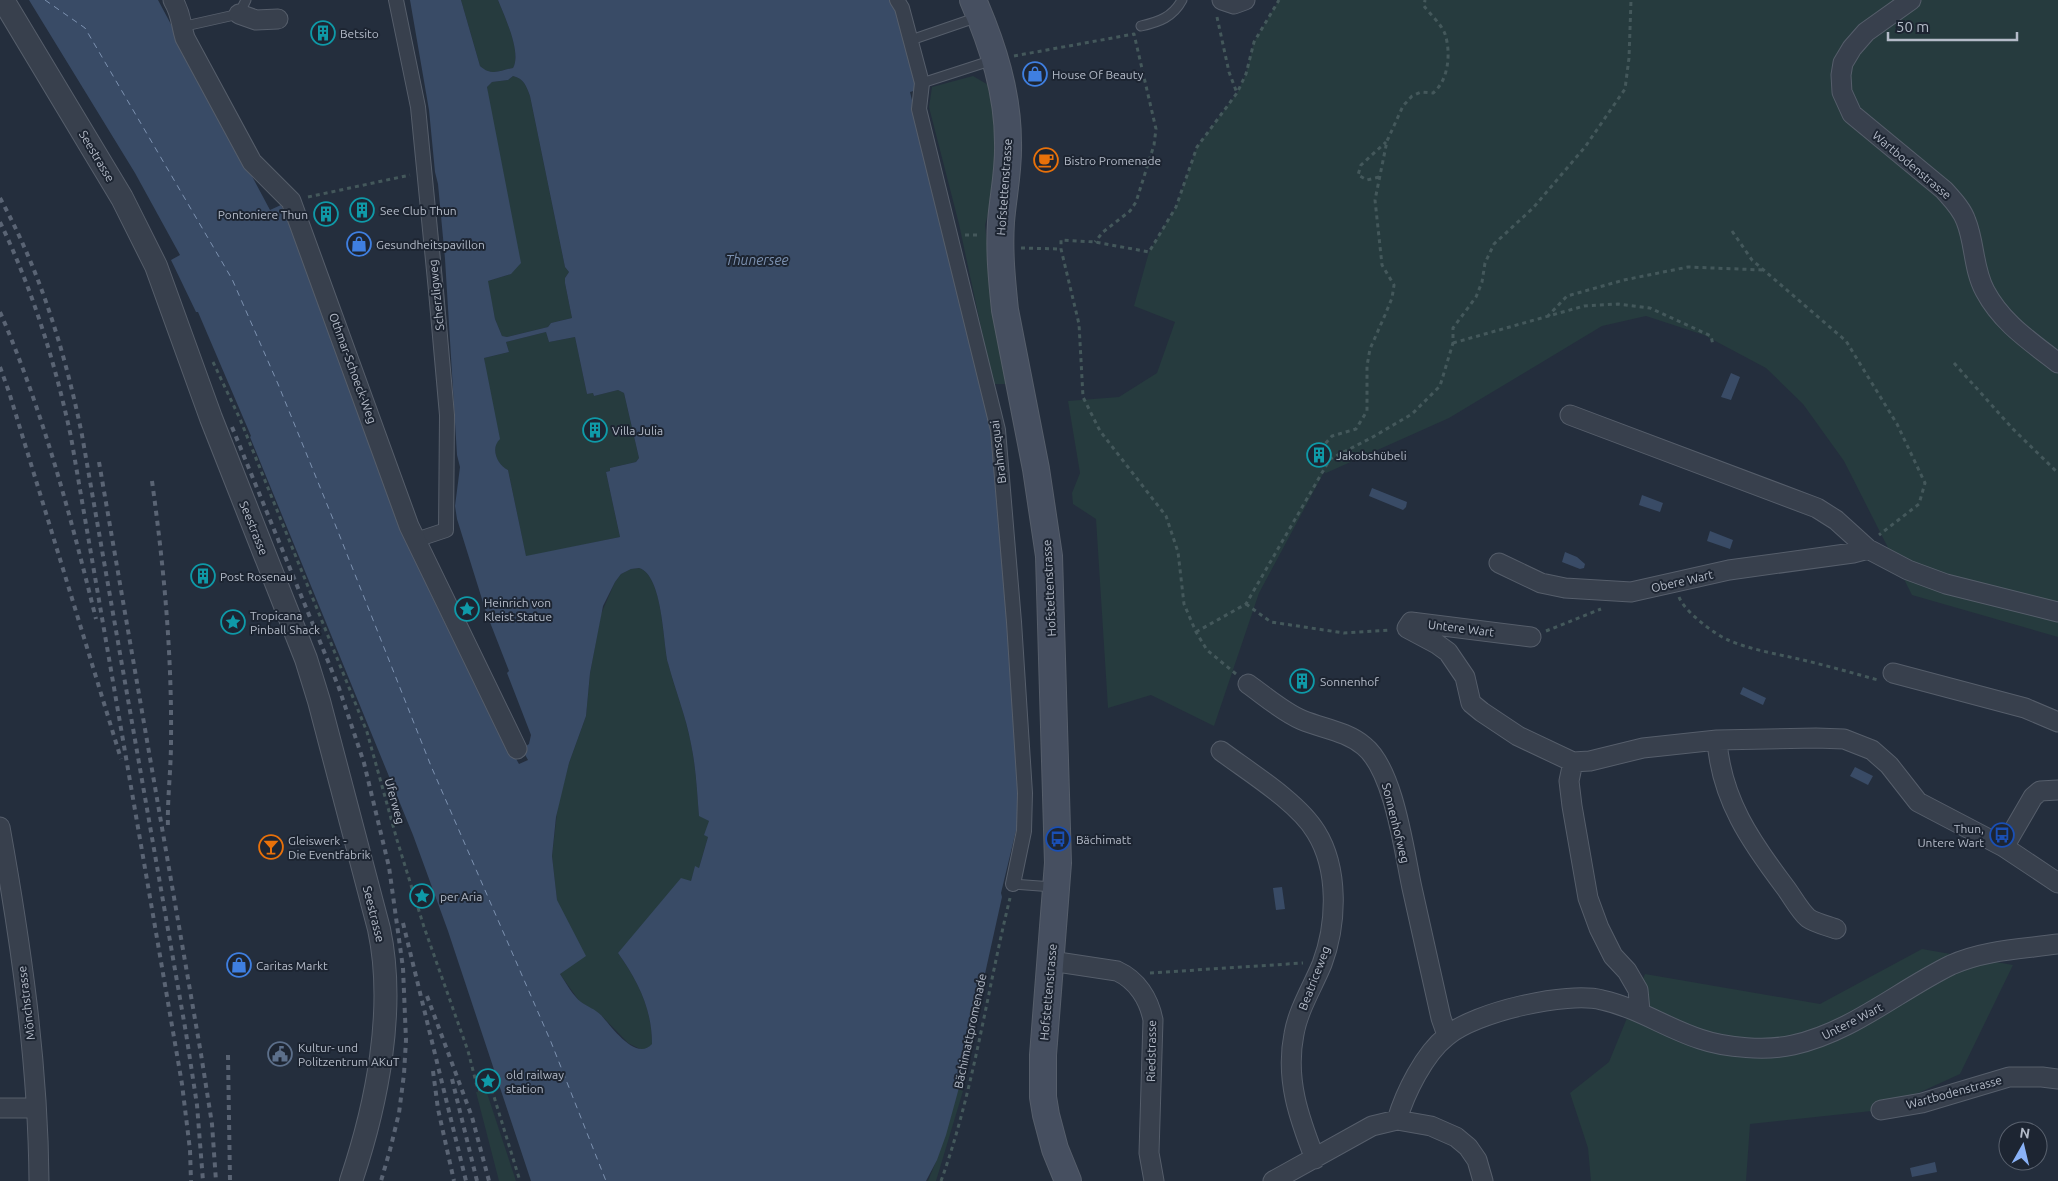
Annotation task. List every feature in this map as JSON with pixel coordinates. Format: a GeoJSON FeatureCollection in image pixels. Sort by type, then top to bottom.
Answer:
{"type":"FeatureCollection","features":[{"type":"Feature","properties":{"kind":"main road","name":"Hofstettenstrasse"},"geometry":{"type":"LineString","coordinates":[[977,8],[1002,58],[1008,131],[1008,155],[1001,223],[1002,279],[1005,310],[1042,504],[1049,556],[1058,829],[1057,888],[1043,1055],[1043,1097],[1053,1141],[1068,1181]]}},
{"type":"Feature","properties":{"kind":"street","name":"Seestrasse"},"geometry":{"type":"LineString","coordinates":[[4,0],[122,198],[156,266],[211,418],[306,659],[319,701],[379,929],[384,959],[385,1003],[381,1051],[372,1103],[351,1181]]}},
{"type":"Feature","properties":{"kind":"street","name":"Othmar-Schoeck-Weg"},"geometry":{"type":"LineString","coordinates":[[173,0],[181,13],[181,27],[184,38],[252,162],[291,201],[416,540],[517,749]]}},
{"type":"Feature","properties":{"kind":"street","name":"Scherzligweg"},"geometry":{"type":"LineString","coordinates":[[396,0],[418,107],[447,415],[446,530],[416,540]]}},
{"type":"Feature","properties":{"kind":"street","name":"Brahmsquai"},"geometry":{"type":"LineString","coordinates":[[897,0],[902,8],[922,83],[919,109],[998,430],[1014,622],[1025,794],[1024,831],[1014,884]]}},
{"type":"Feature","properties":{"kind":"street"},"geometry":{"type":"LineString","coordinates":[[1220,5],[1234,4],[1245,0]]}},
{"type":"Feature","properties":{"kind":"street","name":"Wartbodenstrasse"},"geometry":{"type":"LineString","coordinates":[[1911,0],[1866,32],[1852,48],[1843,64],[1841,75],[1842,92],[1852,114],[1944,190],[1956,204],[1966,220],[1975,262],[1984,290],[1999,313],[2018,334],[2058,362]]}},
{"type":"Feature","properties":{"kind":"street"},"geometry":{"type":"LineString","coordinates":[[242,7],[256,20],[278,20]]}},
{"type":"Feature","properties":{"kind":"street"},"geometry":{"type":"LineString","coordinates":[[1570,415],[1817,508],[1836,520],[1866,547],[1908,570],[1946,584],[2058,612]]}},
{"type":"Feature","properties":{"kind":"street","name":"Obere Wart"},"geometry":{"type":"LineString","coordinates":[[1499,563],[1541,583],[1566,588],[1631,592],[1729,570],[1853,553],[1866,547]]}},
{"type":"Feature","properties":{"kind":"street","name":"Untere Wart"},"geometry":{"type":"LineString","coordinates":[[1531,637],[1411,622],[1407,628],[1448,652],[1466,677],[1472,703],[1482,712],[1518,736],[1572,762]]}},
{"type":"Feature","properties":{"kind":"street"},"geometry":{"type":"LineString","coordinates":[[1893,673],[2026,708],[2058,722]]}},
{"type":"Feature","properties":{"kind":"street","name":"Sonnenhofweg"},"geometry":{"type":"LineString","coordinates":[[1248,684],[1301,720],[1350,736],[1366,747],[1374,756],[1384,776],[1398,821],[1439,1008],[1447,1036]]}},
{"type":"Feature","properties":{"kind":"street"},"geometry":{"type":"LineString","coordinates":[[1640,1012],[1638,990],[1628,970],[1613,956],[1588,898],[1572,806],[1569,780],[1572,762],[1590,761],[1643,748],[1718,740],[1844,739],[1872,750],[1889,764],[1918,802],[2004,847],[2058,882]]}},
{"type":"Feature","properties":{"kind":"street"},"geometry":{"type":"LineString","coordinates":[[1718,740],[1718,754],[1728,795],[1740,821],[1764,859],[1808,918],[1836,929]]}},
{"type":"Feature","properties":{"kind":"street","name":"Beatriceweg"},"geometry":{"type":"LineString","coordinates":[[1221,751],[1294,808],[1315,830],[1329,864],[1332,904],[1330,937],[1322,962],[1298,1020],[1292,1045],[1294,1096],[1300,1120],[1315,1159]]}},
{"type":"Feature","properties":{"kind":"street"},"geometry":{"type":"LineString","coordinates":[[2004,847],[2033,797],[2040,791],[2058,790]]}},
{"type":"Feature","properties":{"kind":"street","name":"Mönchstrasse"},"geometry":{"type":"LineString","coordinates":[[0,827],[15,913],[28,1012],[36,1108],[39,1181]]}},
{"type":"Feature","properties":{"kind":"street","name":"Untere Wart"},"geometry":{"type":"LineString","coordinates":[[1397,1120],[1406,1096],[1424,1064],[1447,1036],[1482,1017],[1519,1006],[1573,997],[1600,999],[1640,1012],[1700,1039],[1745,1048],[1792,1046],[1825,1036],[1884,1005],[1952,965],[1980,954],[2058,944]]}},
{"type":"Feature","properties":{"kind":"street"},"geometry":{"type":"LineString","coordinates":[[1051,962],[1105,968],[1126,975]]}},
{"type":"Feature","properties":{"kind":"street","name":"Riedstrasse"},"geometry":{"type":"LineString","coordinates":[[1126,975],[1138,986],[1147,1000],[1153,1020],[1149,1153],[1154,1181]]}},
{"type":"Feature","properties":{"kind":"street","name":"Wartbodenstrasse"},"geometry":{"type":"LineString","coordinates":[[1881,1110],[1922,1103],[2009,1077],[2027,1076],[2058,1079]]}},
{"type":"Feature","properties":{"kind":"street"},"geometry":{"type":"LineString","coordinates":[[0,1108],[36,1108]]}},
{"type":"Feature","properties":{"kind":"street"},"geometry":{"type":"LineString","coordinates":[[1273,1181],[1372,1126],[1397,1120],[1431,1126],[1456,1138],[1468,1147],[1477,1160],[1483,1181]]}},
{"type":"Feature","properties":{"kind":"lane"},"geometry":{"type":"LineString","coordinates":[[1141,26],[1161,21],[1172,14],[1182,0]]}},
{"type":"Feature","properties":{"kind":"lane"},"geometry":{"type":"LineString","coordinates":[[181,27],[242,7]]}},
{"type":"Feature","properties":{"kind":"lane"},"geometry":{"type":"LineString","coordinates":[[910,35],[977,8]]}},
{"type":"Feature","properties":{"kind":"lane"},"geometry":{"type":"LineString","coordinates":[[922,83],[1002,58]]}},
{"type":"Feature","properties":{"kind":"lane"},"geometry":{"type":"LineString","coordinates":[[1014,884],[1057,888]]}},
{"type":"Feature","properties":{"kind":"path"},"geometry":{"type":"LineString","coordinates":[[1248,684],[1207,650],[1196,632],[1184,604],[1178,552],[1166,516],[1100,431],[1083,396],[1079,324],[1061,249],[1061,240],[1095,242],[1149,252],[1176,207],[1197,147],[1237,93],[1246,74],[1254,42],[1279,0]]}},
{"type":"Feature","properties":{"kind":"path"},"geometry":{"type":"LineString","coordinates":[[1330,458],[1325,451],[1325,444],[1332,436],[1356,430],[1367,411],[1367,366],[1370,349],[1392,298],[1394,285],[1382,265],[1375,200],[1387,141],[1403,106],[1412,96],[1420,92],[1433,93],[1440,88],[1445,75],[1448,53],[1445,32],[1424,6],[1424,0]]}},
{"type":"Feature","properties":{"kind":"path"},"geometry":{"type":"LineString","coordinates":[[1196,632],[1246,604],[1330,458],[1371,438],[1412,414],[1440,386],[1453,343],[1453,328],[1476,297],[1482,282],[1485,263],[1494,244],[1533,208],[1585,147],[1625,89],[1629,58],[1631,0]]}},
{"type":"Feature","properties":{"kind":"path"},"geometry":{"type":"LineString","coordinates":[[1220,5],[1217,18],[1229,72],[1237,93]]}},
{"type":"Feature","properties":{"kind":"path"},"geometry":{"type":"LineString","coordinates":[[1002,58],[1134,34],[1156,129],[1154,146],[1136,202],[1130,211],[1103,232],[1095,242]]}},
{"type":"Feature","properties":{"kind":"path"},"geometry":{"type":"LineString","coordinates":[[1379,178],[1367,180],[1358,175],[1361,165],[1387,141]]}},
{"type":"Feature","properties":{"kind":"path"},"geometry":{"type":"LineString","coordinates":[[291,201],[423,172]]}},
{"type":"Feature","properties":{"kind":"path"},"geometry":{"type":"LineString","coordinates":[[1732,231],[1752,260],[1846,341],[1897,424],[1925,484],[1919,504],[1866,547]]}},
{"type":"Feature","properties":{"kind":"path"},"geometry":{"type":"LineString","coordinates":[[950,236],[986,235]]}},
{"type":"Feature","properties":{"kind":"path"},"geometry":{"type":"LineString","coordinates":[[1016,248],[1061,249]]}},
{"type":"Feature","properties":{"kind":"path"},"geometry":{"type":"LineString","coordinates":[[1546,317],[1567,296],[1624,280],[1688,267],[1764,270]]}},
{"type":"Feature","properties":{"kind":"path"},"geometry":{"type":"LineString","coordinates":[[1453,343],[1584,306],[1618,304],[1650,308],[1711,336],[1713,345]]}},
{"type":"Feature","properties":{"kind":"path"},"geometry":{"type":"LineString","coordinates":[[1954,363],[2013,429],[2058,473]]}},
{"type":"Feature","properties":{"kind":"path","name":"Uferweg"},"geometry":{"type":"LineString","coordinates":[[240,419],[367,732],[424,928],[468,1051],[478,1090],[491,1087],[520,1181]]}},
{"type":"Feature","properties":{"kind":"path"},"geometry":{"type":"LineString","coordinates":[[1675,583],[1681,604],[1698,620],[1726,639],[1750,648],[1822,664],[1889,684],[1893,673]]}},
{"type":"Feature","properties":{"kind":"path"},"geometry":{"type":"LineString","coordinates":[[1531,637],[1626,599],[1631,592]]}},
{"type":"Feature","properties":{"kind":"path"},"geometry":{"type":"LineString","coordinates":[[1246,604],[1271,622],[1309,628],[1344,633],[1376,632],[1407,628]]}},
{"type":"Feature","properties":{"kind":"path","name":"Bächimattpromenade"},"geometry":{"type":"LineString","coordinates":[[941,1181],[961,1118],[994,960],[1014,884]]}},
{"type":"Feature","properties":{"kind":"path"},"geometry":{"type":"LineString","coordinates":[[1126,975],[1322,962]]}},
{"type":"Feature","properties":{"kind":"green space"},"geometry":{"type":"Polygon","coordinates":[[[461,0],[498,0],[514,44],[515,61],[513,68],[492,72],[480,66],[461,0]]]}},
{"type":"Feature","properties":{"kind":"green space"},"geometry":{"type":"Polygon","coordinates":[[[1279,0],[2058,0],[2058,637],[1912,595],[1844,461],[1803,404],[1766,368],[1704,335],[1646,316],[1602,326],[1449,418],[1326,473],[1324,472],[1259,593],[1214,726],[1151,695],[1108,708],[1096,519],[1073,504],[1072,493],[1080,473],[1068,401],[1119,397],[1157,373],[1175,322],[1134,306],[1149,252],[1176,207],[1197,147],[1237,93],[1246,74],[1254,42],[1279,0]]]}},
{"type":"Feature","properties":{"kind":"green space"},"geometry":{"type":"Polygon","coordinates":[[[513,76],[524,83],[530,96],[565,267],[569,272],[565,278],[565,283],[572,318],[551,323],[548,327],[507,337],[502,336],[495,319],[488,286],[488,281],[511,274],[487,87],[492,82],[508,80],[513,76]]]}},
{"type":"Feature","properties":{"kind":"green space"},"geometry":{"type":"Polygon","coordinates":[[[973,76],[990,86],[998,126],[997,180],[985,225],[998,342],[1009,384],[993,384],[959,224],[929,107],[932,87],[973,76]]]}},
{"type":"Feature","properties":{"kind":"green space"},"geometry":{"type":"Polygon","coordinates":[[[546,332],[549,342],[575,337],[587,394],[593,393],[594,396],[618,390],[624,393],[639,458],[636,462],[610,468],[610,471],[606,472],[620,537],[526,557],[508,470],[501,465],[496,455],[484,358],[509,352],[506,342],[546,332]]]}},
{"type":"Feature","properties":{"kind":"green space"},"geometry":{"type":"Polygon","coordinates":[[[639,568],[647,573],[653,583],[657,596],[661,611],[668,663],[693,753],[699,815],[709,821],[708,837],[699,868],[695,867],[691,881],[618,953],[638,985],[650,1019],[652,1044],[649,1048],[642,1050],[628,1043],[600,1014],[580,1002],[560,974],[557,901],[552,856],[558,804],[569,763],[586,716],[590,673],[601,614],[615,582],[621,574],[631,569],[639,568]]]}},
{"type":"Feature","properties":{"kind":"green space"},"geometry":{"type":"Polygon","coordinates":[[[1922,949],[2013,965],[1960,1074],[1881,1110],[1750,1124],[1746,1181],[1591,1181],[1588,1148],[1570,1093],[1609,1062],[1645,974],[1820,1004],[1922,949]]]}},
{"type":"Feature","properties":{"kind":"green space"},"geometry":{"type":"Polygon","coordinates":[[[959,1087],[963,1091],[936,1181],[928,1181],[937,1159],[959,1087]]]}},
{"type":"Feature","properties":{"kind":"green space"},"geometry":{"type":"Polygon","coordinates":[[[486,1090],[516,1181],[499,1181],[476,1092],[486,1090]]]}},
{"type":"Feature","properties":{"kind":"water","name":"Thunersee"},"geometry":{"type":"Polygon","coordinates":[[[29,0],[158,0],[270,210],[281,205],[300,247],[410,548],[510,754],[514,755],[519,764],[528,760],[522,749],[529,744],[531,735],[486,612],[457,519],[455,506],[460,467],[457,455],[445,259],[429,110],[410,0],[461,0],[480,66],[493,72],[513,68],[515,61],[514,44],[498,0],[891,0],[895,3],[917,90],[910,92],[983,392],[992,438],[1002,525],[1019,818],[1001,893],[1002,897],[967,1055],[960,1059],[965,1066],[946,1135],[937,1160],[926,1181],[531,1181],[448,931],[413,835],[251,436],[198,312],[196,312],[171,260],[180,255],[135,173],[29,0]],[[513,76],[508,80],[492,82],[487,87],[521,263],[511,274],[488,281],[495,319],[502,336],[507,337],[548,327],[551,323],[572,318],[565,283],[565,278],[569,272],[565,267],[530,96],[524,83],[513,76]],[[546,332],[506,342],[509,352],[484,358],[500,439],[495,447],[496,456],[504,468],[508,470],[526,556],[620,537],[606,472],[610,471],[610,468],[636,462],[639,458],[624,393],[618,390],[594,396],[593,393],[587,394],[575,337],[549,342],[546,332]],[[639,568],[631,569],[621,574],[603,606],[590,673],[586,716],[569,763],[556,817],[552,856],[557,900],[586,956],[560,974],[578,999],[599,1013],[617,1034],[631,1046],[639,1049],[646,1048],[652,1044],[650,1019],[638,985],[618,953],[681,878],[691,881],[695,866],[699,868],[708,837],[704,835],[709,821],[699,816],[693,753],[668,663],[661,611],[653,583],[647,573],[639,568]]]}},
{"type":"Feature","properties":{"kind":"water"},"geometry":{"type":"Polygon","coordinates":[[[1731,373],[1740,377],[1731,400],[1721,397],[1731,373]]]}},
{"type":"Feature","properties":{"kind":"water"},"geometry":{"type":"Polygon","coordinates":[[[1372,488],[1407,502],[1406,507],[1403,510],[1369,496],[1372,488]]]}},
{"type":"Feature","properties":{"kind":"water"},"geometry":{"type":"Polygon","coordinates":[[[1642,495],[1663,503],[1660,512],[1639,505],[1642,495]]]}},
{"type":"Feature","properties":{"kind":"water"},"geometry":{"type":"Polygon","coordinates":[[[1710,531],[1733,540],[1730,549],[1707,541],[1710,531]]]}},
{"type":"Feature","properties":{"kind":"water"},"geometry":{"type":"Polygon","coordinates":[[[1565,552],[1577,557],[1585,564],[1584,568],[1580,569],[1562,562],[1565,552]]]}},
{"type":"Feature","properties":{"kind":"water"},"geometry":{"type":"Polygon","coordinates":[[[1743,687],[1766,698],[1763,705],[1740,694],[1743,687]]]}},
{"type":"Feature","properties":{"kind":"water"},"geometry":{"type":"Polygon","coordinates":[[[1855,767],[1873,776],[1868,785],[1850,776],[1855,767]]]}},
{"type":"Feature","properties":{"kind":"water"},"geometry":{"type":"Polygon","coordinates":[[[1282,887],[1285,909],[1276,910],[1273,888],[1282,887]]]}},
{"type":"Feature","properties":{"kind":"water"},"geometry":{"type":"Polygon","coordinates":[[[1935,1162],[1937,1172],[1912,1177],[1910,1168],[1935,1162]]]}},
{"type":"Feature","properties":{"kind":"ferry route"},"geometry":{"type":"LineString","coordinates":[[45,0],[85,28],[232,279],[278,384],[431,766],[551,1042],[606,1181]]}},
{"type":"Feature","properties":{"kind":"railway"},"geometry":{"type":"LineString","coordinates":[[0,198],[28,255],[50,314],[68,374],[82,435],[186,1033],[197,1105],[203,1181]]}},
{"type":"Feature","properties":{"kind":"railway"},"geometry":{"type":"LineString","coordinates":[[0,222],[23,274],[42,327],[58,381],[71,437],[182,1084],[190,1150],[191,1181]]}},
{"type":"Feature","properties":{"kind":"railway"},"geometry":{"type":"LineString","coordinates":[[0,312],[29,387],[54,463],[96,619]]}},
{"type":"Feature","properties":{"kind":"railway"},"geometry":{"type":"LineString","coordinates":[[0,367],[121,759]]}},
{"type":"Feature","properties":{"kind":"railway"},"geometry":{"type":"LineString","coordinates":[[232,427],[339,688],[364,763],[389,867],[403,968],[406,1040],[399,1113],[381,1181]]}},
{"type":"Feature","properties":{"kind":"railway"},"geometry":{"type":"LineString","coordinates":[[99,462],[201,1054],[212,1124],[216,1181]]}},
{"type":"Feature","properties":{"kind":"railway"},"geometry":{"type":"LineString","coordinates":[[152,481],[164,579],[169,644],[171,742],[168,829]]}},
{"type":"Feature","properties":{"kind":"railway"},"geometry":{"type":"LineString","coordinates":[[403,923],[466,1181]]}},
{"type":"Feature","properties":{"kind":"railway"},"geometry":{"type":"LineString","coordinates":[[427,996],[472,1117],[489,1181]]}},
{"type":"Feature","properties":{"kind":"railway"},"geometry":{"type":"LineString","coordinates":[[228,1055],[230,1181]]}},
{"type":"Feature","properties":{"kind":"railway"},"geometry":{"type":"LineString","coordinates":[[433,1071],[438,1109],[454,1181]]}},
{"type":"Feature","properties":{"kind":"railway"},"geometry":{"type":"LineString","coordinates":[[452,1079],[477,1181]]}},
{"type":"Feature","properties":{"kind":"place","name":"Betsito"},"geometry":{"type":"Point","coordinates":[323,33]}},
{"type":"Feature","properties":{"kind":"place","name":"House Of Beauty"},"geometry":{"type":"Point","coordinates":[1035,74]}},
{"type":"Feature","properties":{"kind":"place","name":"Bistro Promenade"},"geometry":{"type":"Point","coordinates":[1046,160]}},
{"type":"Feature","properties":{"kind":"place","name":"See Club Thun"},"geometry":{"type":"Point","coordinates":[362,210]}},
{"type":"Feature","properties":{"kind":"place","name":"Pontoniere Thun"},"geometry":{"type":"Point","coordinates":[326,214]}},
{"type":"Feature","properties":{"kind":"place","name":"Gesundheitspavillon"},"geometry":{"type":"Point","coordinates":[359,244]}},
{"type":"Feature","properties":{"kind":"place","name":"Villa Julia"},"geometry":{"type":"Point","coordinates":[595,430]}},
{"type":"Feature","properties":{"kind":"place","name":"Jakobshübeli"},"geometry":{"type":"Point","coordinates":[1319,455]}},
{"type":"Feature","properties":{"kind":"place","name":"Post Rosenau"},"geometry":{"type":"Point","coordinates":[203,576]}},
{"type":"Feature","properties":{"kind":"place","name":"Heinrich von Kleist Statue"},"geometry":{"type":"Point","coordinates":[467,609]}},
{"type":"Feature","properties":{"kind":"place","name":"Tropicana Pinball Shack"},"geometry":{"type":"Point","coordinates":[233,622]}},
{"type":"Feature","properties":{"kind":"place","name":"Sonnenhof"},"geometry":{"type":"Point","coordinates":[1302,681]}},
{"type":"Feature","properties":{"kind":"place","name":"Thun, Untere Wart"},"geometry":{"type":"Point","coordinates":[2002,835]}},
{"type":"Feature","properties":{"kind":"place","name":"Bächimatt"},"geometry":{"type":"Point","coordinates":[1058,839]}},
{"type":"Feature","properties":{"kind":"place","name":"Gleiswerk - Die Eventfabrik"},"geometry":{"type":"Point","coordinates":[271,847]}},
{"type":"Feature","properties":{"kind":"place","name":"per Aria"},"geometry":{"type":"Point","coordinates":[422,896]}},
{"type":"Feature","properties":{"kind":"place","name":"Caritas Markt"},"geometry":{"type":"Point","coordinates":[239,965]}},
{"type":"Feature","properties":{"kind":"place","name":"Kultur- und Politzentrum AKuT"},"geometry":{"type":"Point","coordinates":[280,1054]}},
{"type":"Feature","properties":{"kind":"place","name":"old railway station"},"geometry":{"type":"Point","coordinates":[488,1081]}}]}
